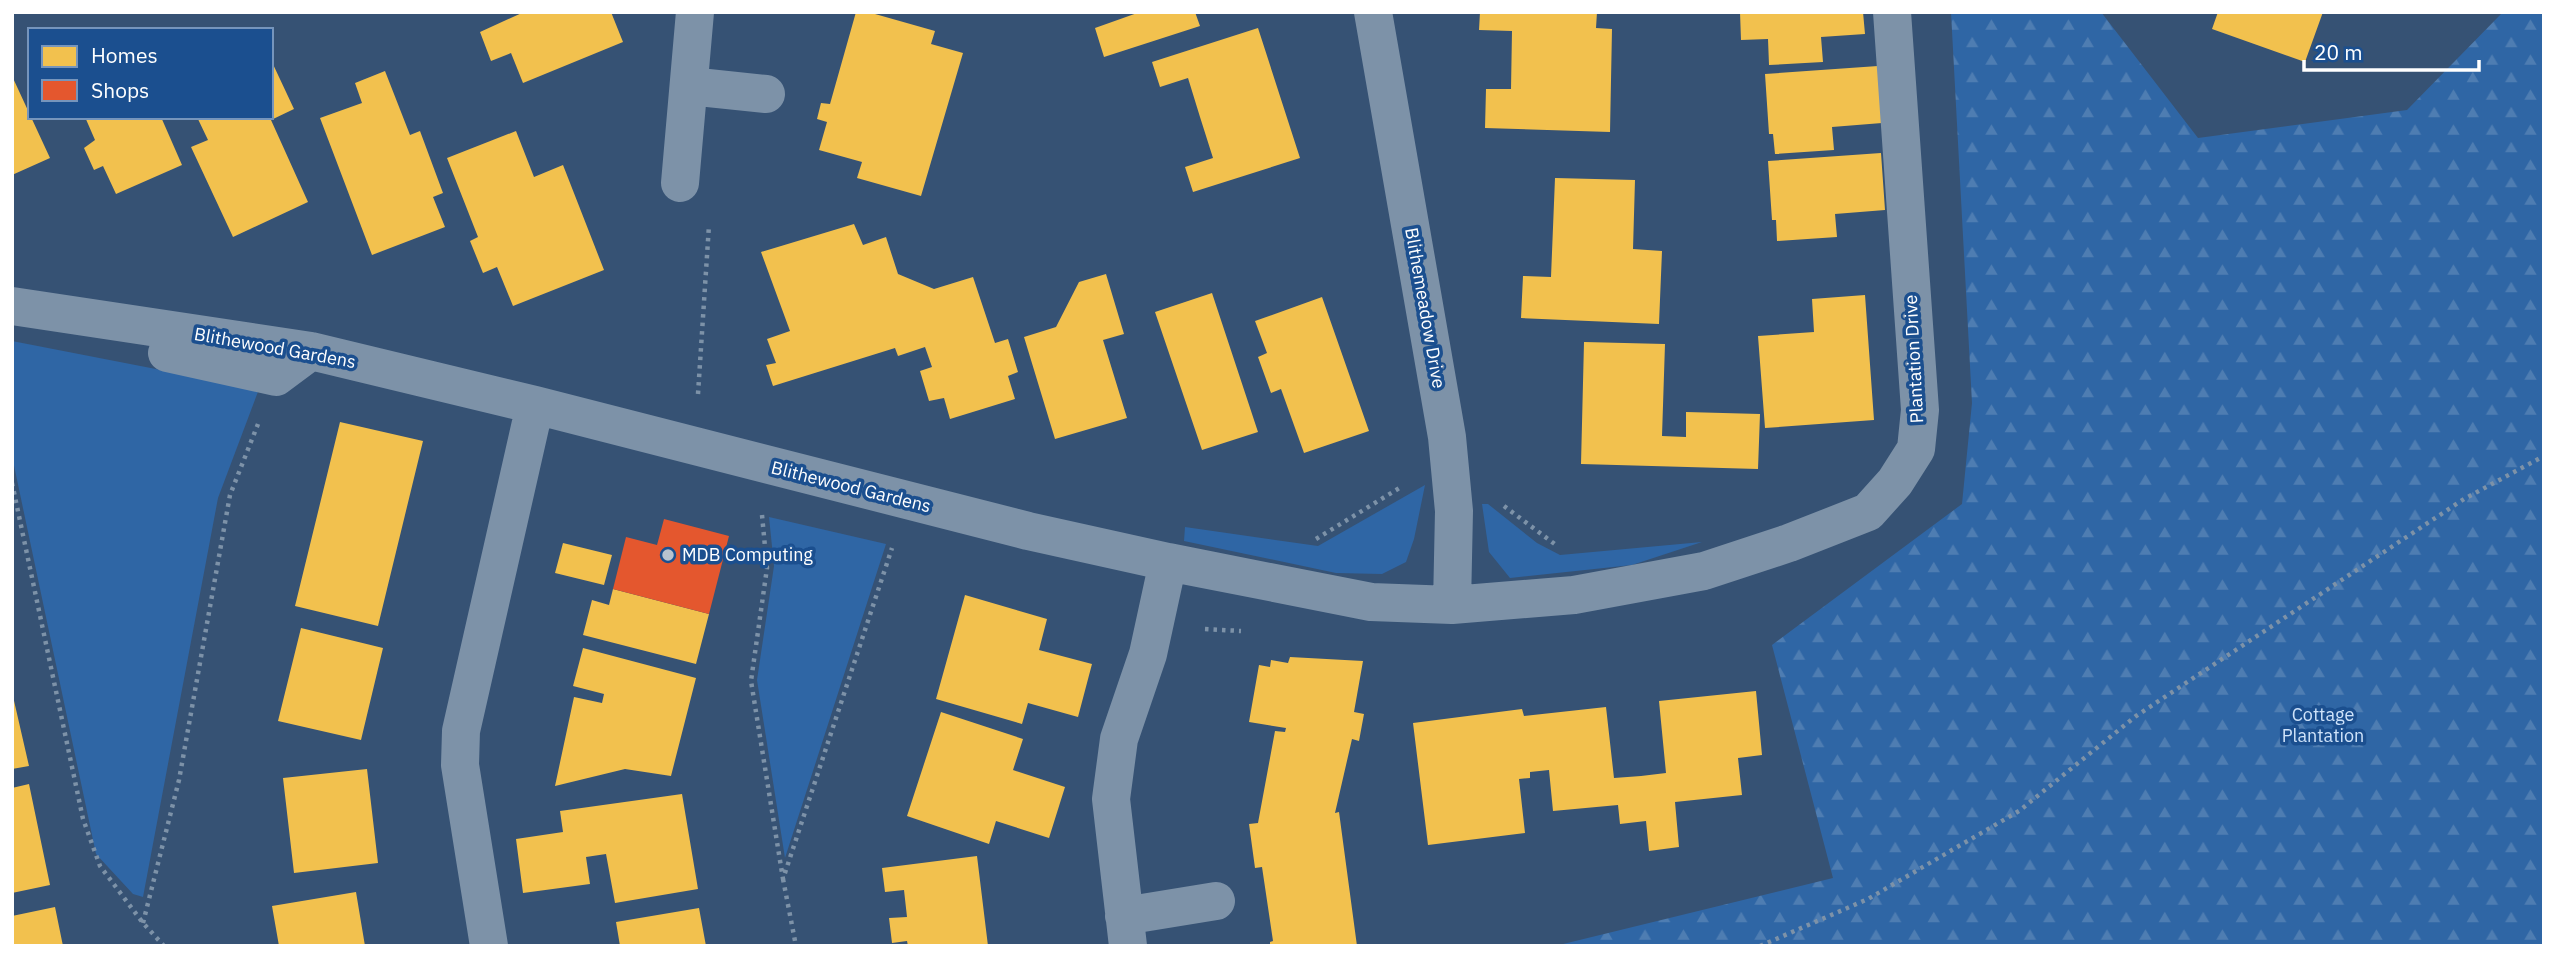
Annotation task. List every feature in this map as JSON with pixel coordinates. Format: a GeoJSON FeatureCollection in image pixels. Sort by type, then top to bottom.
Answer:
{"type":"FeatureCollection","features":[{"type":"Feature","properties":{"kind":"street"},"geometry":{"type":"LineString","coordinates":[[680,183],[695,12]]}},
{"type":"Feature","properties":{"kind":"street","name":"Blithemeadow Drive"},"geometry":{"type":"LineString","coordinates":[[1373,12],[1447,438],[1454,512],[1452,605]]}},
{"type":"Feature","properties":{"kind":"street","name":"Plantation Drive"},"geometry":{"type":"LineString","coordinates":[[1452,605],[1574,595],[1704,571],[1789,543],[1868,512],[1895,482],[1916,449],[1920,410],[1892,12]]}},
{"type":"Feature","properties":{"kind":"street"},"geometry":{"type":"LineString","coordinates":[[689,86],[766,94]]}},
{"type":"Feature","properties":{"kind":"street","name":"Blithewood Gardens"},"geometry":{"type":"LineString","coordinates":[[12,306],[311,351],[535,405],[1028,531],[1371,602],[1452,605]]}},
{"type":"Feature","properties":{"kind":"street"},"geometry":{"type":"LineString","coordinates":[[12,327],[129,344],[276,377],[311,351]]}},
{"type":"Feature","properties":{"kind":"street"},"geometry":{"type":"LineString","coordinates":[[489,946],[460,765],[461,731],[535,405]]}},
{"type":"Feature","properties":{"kind":"street"},"geometry":{"type":"LineString","coordinates":[[1168,562],[1148,654],[1119,739],[1111,799],[1126,931],[1216,901]]}},
{"type":"Feature","properties":{"kind":"path"},"geometry":{"type":"LineString","coordinates":[[680,183],[710,199],[694,447]]}},
{"type":"Feature","properties":{"kind":"path"},"geometry":{"type":"LineString","coordinates":[[143,923],[179,780],[230,495],[276,377]]}},
{"type":"Feature","properties":{"kind":"path"},"geometry":{"type":"LineString","coordinates":[[1760,946],[1868,899],[2019,811],[2136,716],[2464,499],[2544,456]]}},
{"type":"Feature","properties":{"kind":"path"},"geometry":{"type":"LineString","coordinates":[[1304,537],[1317,539],[1416,477],[1451,472]]}},
{"type":"Feature","properties":{"kind":"path"},"geometry":{"type":"LineString","coordinates":[[12,483],[83,819],[100,866],[164,946]]}},
{"type":"Feature","properties":{"kind":"path"},"geometry":{"type":"LineString","coordinates":[[1500,503],[1560,548]]}},
{"type":"Feature","properties":{"kind":"path"},"geometry":{"type":"LineString","coordinates":[[761,509],[767,568],[751,681],[796,946]]}},
{"type":"Feature","properties":{"kind":"path"},"geometry":{"type":"LineString","coordinates":[[783,878],[896,537]]}},
{"type":"Feature","properties":{"kind":"path"},"geometry":{"type":"LineString","coordinates":[[1156,617],[1207,629],[1247,631]]}},
{"type":"Feature","properties":{"kind":"green space","name":"Cottage Plantation"},"geometry":{"type":"Polygon","coordinates":[[[1951,12],[2101,12],[2198,138],[2407,110],[2503,12],[2544,12],[2544,946],[1555,946],[1833,878],[1772,645],[1962,504],[1972,403],[1951,12]]]}},
{"type":"Feature","properties":{"kind":"green space"},"geometry":{"type":"Polygon","coordinates":[[[12,341],[259,389],[218,498],[143,897],[133,894],[96,854],[12,456],[12,341]]]}},
{"type":"Feature","properties":{"kind":"green space"},"geometry":{"type":"Polygon","coordinates":[[[1425,485],[1414,539],[1406,562],[1382,574],[1336,573],[1184,541],[1185,527],[1318,546],[1425,485]]]}},
{"type":"Feature","properties":{"kind":"green space"},"geometry":{"type":"Polygon","coordinates":[[[1482,504],[1488,504],[1537,543],[1560,555],[1702,542],[1632,565],[1510,578],[1489,552],[1482,504]]]}},
{"type":"Feature","properties":{"kind":"green space"},"geometry":{"type":"Polygon","coordinates":[[[769,517],[886,544],[785,858],[757,680],[774,566],[769,517]]]}},
{"type":"Feature","properties":{"kind":"building: Homes"},"geometry":{"type":"Polygon","coordinates":[[[524,12],[611,12],[623,42],[523,83],[511,53],[491,61],[480,32],[524,12]]]}},
{"type":"Feature","properties":{"kind":"building: Homes"},"geometry":{"type":"Polygon","coordinates":[[[856,12],[868,12],[935,31],[931,44],[963,53],[921,196],[857,178],[862,162],[819,150],[827,122],[817,119],[821,103],[830,104],[856,12]]]}},
{"type":"Feature","properties":{"kind":"building: Homes"},"geometry":{"type":"Polygon","coordinates":[[[1140,12],[1195,12],[1200,26],[1104,57],[1095,28],[1140,12]]]}},
{"type":"Feature","properties":{"kind":"building: Homes"},"geometry":{"type":"Polygon","coordinates":[[[1480,12],[1597,12],[1596,28],[1612,29],[1610,132],[1485,128],[1486,89],[1511,89],[1512,31],[1479,30],[1480,12]]]}},
{"type":"Feature","properties":{"kind":"building: Homes"},"geometry":{"type":"Polygon","coordinates":[[[1740,12],[1863,12],[1865,34],[1821,37],[1823,62],[1769,65],[1768,39],[1741,40],[1740,12]]]}},
{"type":"Feature","properties":{"kind":"building: Homes"},"geometry":{"type":"Polygon","coordinates":[[[2218,12],[2323,12],[2305,62],[2212,29],[2218,12]]]}},
{"type":"Feature","properties":{"kind":"building: Homes"},"geometry":{"type":"Polygon","coordinates":[[[1258,28],[1300,158],[1193,192],[1185,167],[1213,158],[1188,78],[1160,87],[1152,62],[1258,28]]]}},
{"type":"Feature","properties":{"kind":"building: Homes"},"geometry":{"type":"Polygon","coordinates":[[[273,64],[294,109],[271,120],[308,202],[233,237],[191,147],[208,140],[198,119],[273,119],[273,64]]]}},
{"type":"Feature","properties":{"kind":"building: Homes"},"geometry":{"type":"Polygon","coordinates":[[[1878,66],[1882,123],[1832,127],[1834,150],[1775,154],[1773,134],[1769,134],[1765,74],[1878,66]]]}},
{"type":"Feature","properties":{"kind":"building: Homes"},"geometry":{"type":"Polygon","coordinates":[[[385,71],[410,135],[420,131],[443,193],[433,197],[445,227],[372,255],[320,118],[362,103],[355,83],[385,71]]]}},
{"type":"Feature","properties":{"kind":"building: Homes"},"geometry":{"type":"Polygon","coordinates":[[[12,76],[28,111],[28,119],[32,119],[50,158],[12,175],[12,76]]]}},
{"type":"Feature","properties":{"kind":"building: Homes"},"geometry":{"type":"Polygon","coordinates":[[[86,119],[162,119],[182,165],[116,194],[103,166],[94,170],[84,148],[95,140],[86,119]]]}},
{"type":"Feature","properties":{"kind":"building: Homes"},"geometry":{"type":"Polygon","coordinates":[[[516,131],[534,177],[563,165],[604,270],[513,306],[497,267],[483,273],[470,241],[478,237],[447,158],[516,131]]]}},
{"type":"Feature","properties":{"kind":"building: Homes"},"geometry":{"type":"Polygon","coordinates":[[[1881,153],[1885,210],[1835,214],[1837,237],[1777,241],[1776,220],[1772,220],[1768,161],[1881,153]]]}},
{"type":"Feature","properties":{"kind":"building: Homes"},"geometry":{"type":"Polygon","coordinates":[[[1555,178],[1635,180],[1633,249],[1662,251],[1659,324],[1521,318],[1523,276],[1551,277],[1555,178]]]}},
{"type":"Feature","properties":{"kind":"building: Homes"},"geometry":{"type":"Polygon","coordinates":[[[854,224],[863,245],[886,237],[898,274],[934,289],[973,277],[995,343],[1008,339],[1018,372],[1008,376],[1015,399],[950,419],[944,398],[929,401],[920,371],[932,367],[925,347],[898,356],[895,348],[773,386],[766,365],[776,363],[767,339],[790,331],[761,252],[854,224]]]}},
{"type":"Feature","properties":{"kind":"building: Homes"},"geometry":{"type":"Polygon","coordinates":[[[1106,274],[1124,334],[1103,340],[1127,418],[1055,439],[1024,337],[1056,327],[1079,282],[1106,274]]]}},
{"type":"Feature","properties":{"kind":"building: Homes"},"geometry":{"type":"Polygon","coordinates":[[[1212,293],[1258,432],[1202,450],[1155,312],[1212,293]]]}},
{"type":"Feature","properties":{"kind":"building: Homes"},"geometry":{"type":"Polygon","coordinates":[[[1865,295],[1874,420],[1765,428],[1758,336],[1814,332],[1812,299],[1865,295]]]}},
{"type":"Feature","properties":{"kind":"building: Homes"},"geometry":{"type":"Polygon","coordinates":[[[1322,297],[1369,431],[1304,453],[1281,389],[1271,393],[1258,357],[1267,353],[1255,321],[1322,297]]]}},
{"type":"Feature","properties":{"kind":"building: Homes"},"geometry":{"type":"Polygon","coordinates":[[[1584,342],[1665,344],[1662,436],[1686,437],[1686,412],[1760,414],[1758,469],[1581,464],[1584,342]]]}},
{"type":"Feature","properties":{"kind":"building: Homes"},"geometry":{"type":"Polygon","coordinates":[[[340,422],[423,441],[378,626],[295,606],[340,422]]]}},
{"type":"Feature","properties":{"kind":"building: Homes"},"geometry":{"type":"Polygon","coordinates":[[[563,543],[612,555],[604,585],[555,573],[563,543]]]}},
{"type":"Feature","properties":{"kind":"building: Homes"},"geometry":{"type":"Polygon","coordinates":[[[613,589],[709,614],[696,664],[583,635],[592,600],[609,605],[613,589]]]}},
{"type":"Feature","properties":{"kind":"building: Homes"},"geometry":{"type":"Polygon","coordinates":[[[965,595],[1047,619],[1039,650],[1092,664],[1078,717],[1028,703],[1022,724],[936,699],[965,595]]]}},
{"type":"Feature","properties":{"kind":"building: Homes"},"geometry":{"type":"Polygon","coordinates":[[[301,628],[383,648],[361,740],[278,721],[301,628]]]}},
{"type":"Feature","properties":{"kind":"building: Homes"},"geometry":{"type":"Polygon","coordinates":[[[583,648],[696,678],[671,776],[625,769],[555,786],[574,697],[602,703],[604,694],[573,686],[583,648]]]}},
{"type":"Feature","properties":{"kind":"building: Homes"},"geometry":{"type":"Polygon","coordinates":[[[1290,657],[1363,661],[1354,712],[1364,714],[1359,741],[1352,739],[1335,813],[1339,812],[1357,946],[1270,946],[1273,941],[1262,867],[1255,868],[1249,824],[1258,823],[1275,731],[1285,732],[1286,728],[1249,722],[1259,665],[1270,667],[1271,660],[1288,663],[1290,657]]]}},
{"type":"Feature","properties":{"kind":"building: Homes"},"geometry":{"type":"Polygon","coordinates":[[[1756,691],[1762,755],[1738,758],[1742,795],[1675,802],[1679,847],[1649,851],[1646,821],[1620,824],[1618,805],[1553,811],[1549,770],[1530,772],[1530,778],[1519,779],[1525,833],[1428,845],[1413,723],[1522,709],[1524,716],[1606,707],[1614,778],[1641,776],[1666,773],[1659,701],[1756,691]]]}},
{"type":"Feature","properties":{"kind":"building: Homes"},"geometry":{"type":"Polygon","coordinates":[[[12,692],[29,766],[12,769],[12,692]]]}},
{"type":"Feature","properties":{"kind":"building: Homes"},"geometry":{"type":"Polygon","coordinates":[[[941,712],[1023,739],[1013,770],[1065,787],[1049,838],[996,821],[989,844],[907,816],[941,712]]]}},
{"type":"Feature","properties":{"kind":"building: Homes"},"geometry":{"type":"Polygon","coordinates":[[[367,769],[378,863],[294,873],[283,778],[367,769]]]}},
{"type":"Feature","properties":{"kind":"building: Homes"},"geometry":{"type":"Polygon","coordinates":[[[29,784],[50,885],[12,893],[12,788],[29,784]]]}},
{"type":"Feature","properties":{"kind":"building: Homes"},"geometry":{"type":"Polygon","coordinates":[[[682,794],[698,889],[615,903],[606,854],[586,857],[590,884],[523,893],[516,839],[563,832],[560,811],[682,794]]]}},
{"type":"Feature","properties":{"kind":"building: Homes"},"geometry":{"type":"Polygon","coordinates":[[[977,856],[988,946],[908,946],[907,941],[892,943],[889,918],[907,917],[904,890],[885,892],[882,868],[977,856]]]}},
{"type":"Feature","properties":{"kind":"building: Homes"},"geometry":{"type":"Polygon","coordinates":[[[356,892],[365,946],[279,946],[272,906],[356,892]]]}},
{"type":"Feature","properties":{"kind":"building: Homes"},"geometry":{"type":"Polygon","coordinates":[[[55,907],[63,946],[12,946],[12,916],[55,907]]]}},
{"type":"Feature","properties":{"kind":"building: Homes"},"geometry":{"type":"Polygon","coordinates":[[[699,908],[706,946],[620,946],[616,922],[699,908]]]}},
{"type":"Feature","properties":{"kind":"building: Shops"},"geometry":{"type":"Polygon","coordinates":[[[664,519],[729,536],[709,614],[613,589],[626,537],[657,545],[664,519]]]}},
{"type":"Feature","properties":{"kind":"place","name":"MDB Computing"},"geometry":{"type":"Point","coordinates":[668,555]}}]}
